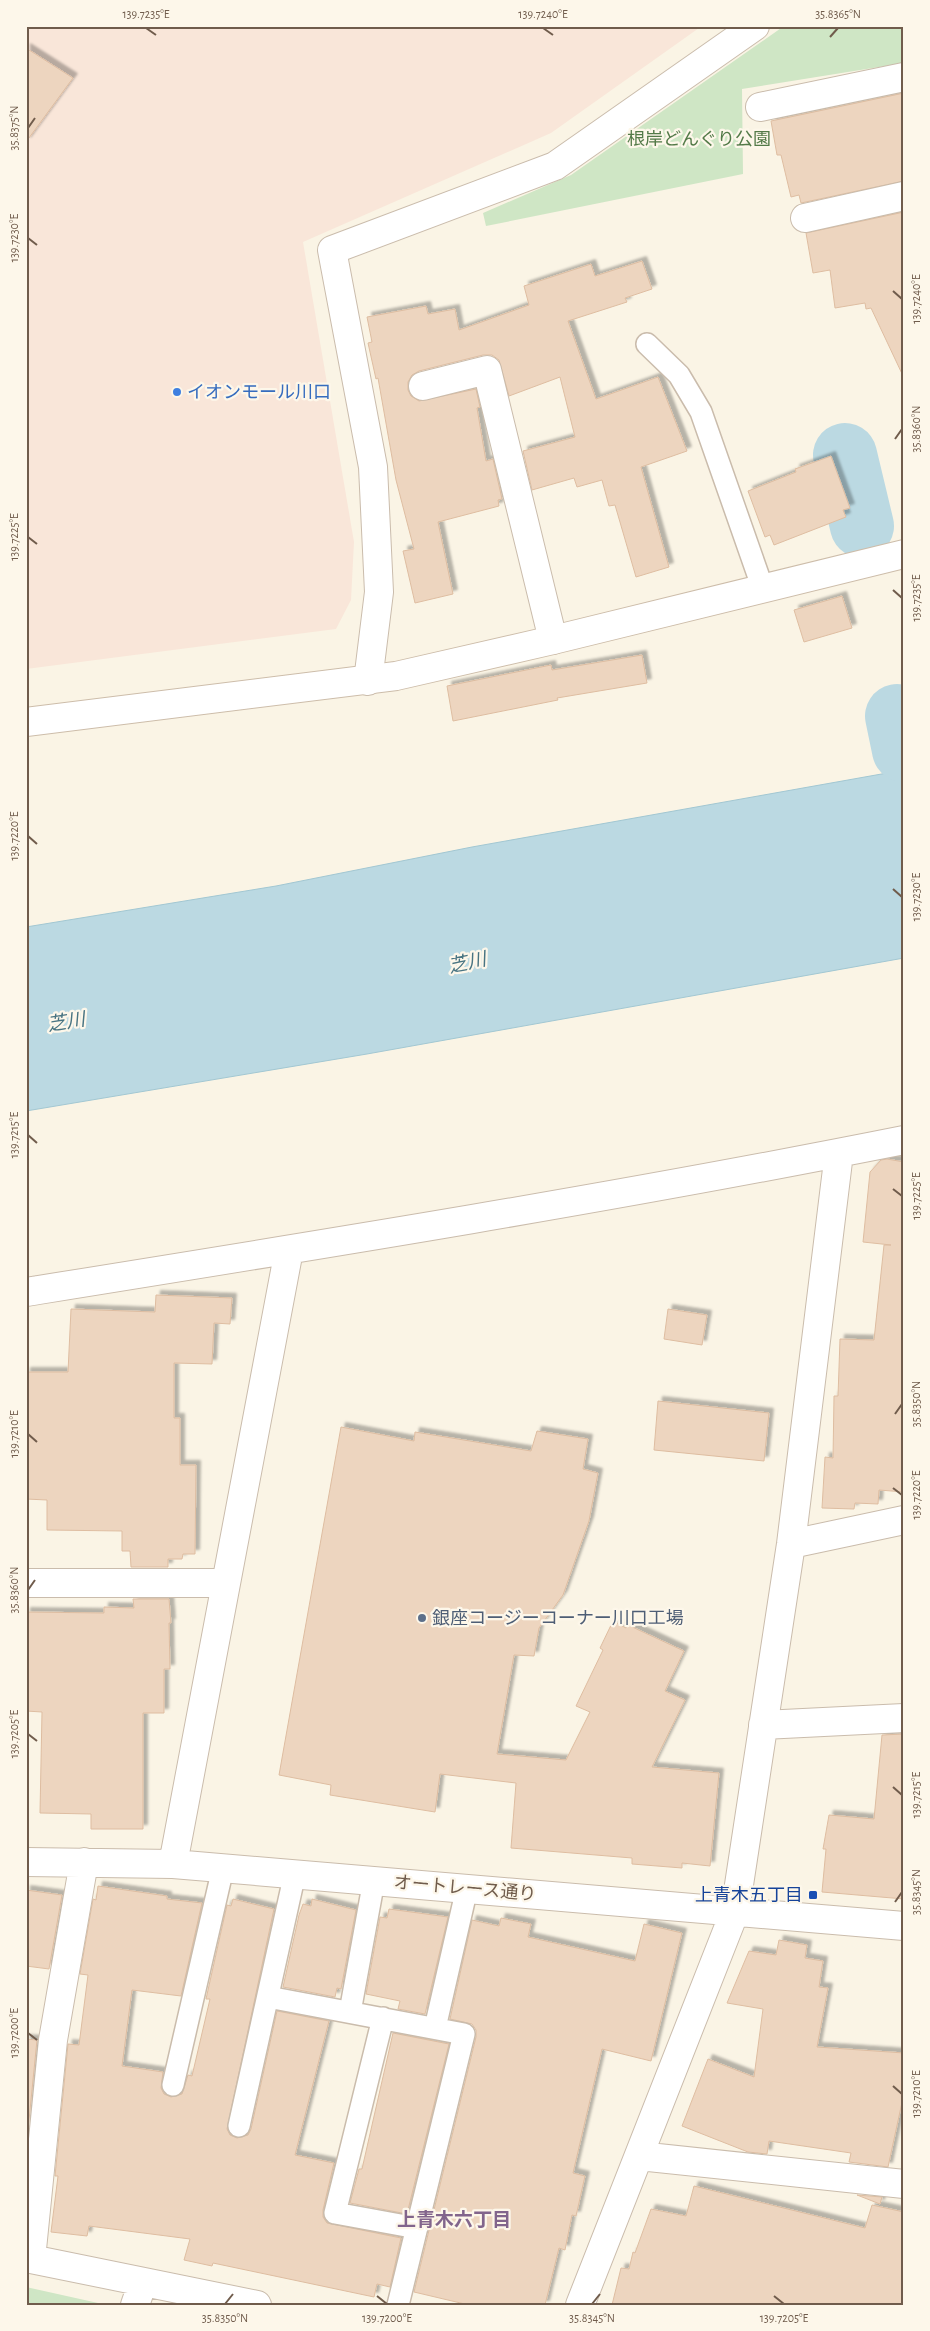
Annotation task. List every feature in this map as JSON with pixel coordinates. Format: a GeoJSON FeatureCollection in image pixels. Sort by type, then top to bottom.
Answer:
{"type":"FeatureCollection","features":[{"type":"Feature","properties":{"kind":"street"},"geometry":{"type":"LineString","coordinates":[[368,681],[379,592],[373,467],[332,250],[555,166],[754,26]]}},
{"type":"Feature","properties":{"kind":"street"},"geometry":{"type":"LineString","coordinates":[[760,107],[904,77]]}},
{"type":"Feature","properties":{"kind":"street"},"geometry":{"type":"LineString","coordinates":[[806,218],[904,196]]}},
{"type":"Feature","properties":{"kind":"street"},"geometry":{"type":"LineString","coordinates":[[423,386],[487,370],[554,640]]}},
{"type":"Feature","properties":{"kind":"street"},"geometry":{"type":"LineString","coordinates":[[26,722],[368,681],[554,640],[904,554]]}},
{"type":"Feature","properties":{"kind":"street"},"geometry":{"type":"LineString","coordinates":[[26,1292],[288,1250],[778,1166],[904,1140]]}},
{"type":"Feature","properties":{"kind":"street"},"geometry":{"type":"LineString","coordinates":[[580,2305],[735,1911],[791,1544],[839,1153]]}},
{"type":"Feature","properties":{"kind":"street"},"geometry":{"type":"LineString","coordinates":[[174,1864],[288,1250]]}},
{"type":"Feature","properties":{"kind":"street"},"geometry":{"type":"LineString","coordinates":[[791,1544],[904,1520]]}},
{"type":"Feature","properties":{"kind":"street"},"geometry":{"type":"LineString","coordinates":[[26,1583],[226,1583]]}},
{"type":"Feature","properties":{"kind":"street"},"geometry":{"type":"LineString","coordinates":[[763,1725],[904,1718]]}},
{"type":"Feature","properties":{"kind":"street","name":"オートレース通り"},"geometry":{"type":"LineString","coordinates":[[26,1862],[174,1864],[904,1926]]}},
{"type":"Feature","properties":{"kind":"street"},"geometry":{"type":"LineString","coordinates":[[84,1862],[53,2040],[29,2258],[139,2293],[257,2305]]}},
{"type":"Feature","properties":{"kind":"street"},"geometry":{"type":"LineString","coordinates":[[639,2156],[904,2184]]}},
{"type":"Feature","properties":{"kind":"lane"},"geometry":{"type":"LineString","coordinates":[[647,344],[679,375],[701,412],[762,589]]}},
{"type":"Feature","properties":{"kind":"lane"},"geometry":{"type":"LineString","coordinates":[[172,2084],[223,1868]]}},
{"type":"Feature","properties":{"kind":"lane"},"geometry":{"type":"LineString","coordinates":[[239,2126],[295,1873]]}},
{"type":"Feature","properties":{"kind":"lane"},"geometry":{"type":"LineString","coordinates":[[350,2012],[374,1880]]}},
{"type":"Feature","properties":{"kind":"lane"},"geometry":{"type":"LineString","coordinates":[[435,2028],[467,1888]]}},
{"type":"Feature","properties":{"kind":"lane"},"geometry":{"type":"LineString","coordinates":[[268,1997],[464,2034],[398,2305]]}},
{"type":"Feature","properties":{"kind":"lane"},"geometry":{"type":"LineString","coordinates":[[382,2018],[335,2213],[417,2228]]}},
{"type":"Feature","properties":{"kind":"shaded area","name":"イオンモール川口"},"geometry":{"type":"Polygon","coordinates":[[[26,26],[698,26],[699,28],[551,133],[303,242],[354,542],[351,600],[336,629],[26,669],[26,26]]]}},
{"type":"Feature","properties":{"kind":"green space","name":"根岸どんぐり公園"},"geometry":{"type":"Polygon","coordinates":[[[784,26],[904,26],[904,63],[742,89],[743,174],[486,226],[483,213],[571,175],[784,26]]]}},
{"type":"Feature","properties":{"kind":"green space"},"geometry":{"type":"Polygon","coordinates":[[[26,2287],[107,2305],[26,2305],[26,2287]]]}},
{"type":"Feature","properties":{"kind":"water","name":"芝川"},"geometry":{"type":"Polygon","coordinates":[[[904,770],[904,958],[367,1054],[26,1111],[26,927],[276,886],[472,847],[904,770]]]}},
{"type":"Feature","properties":{"kind":"building"},"geometry":{"type":"Polygon","coordinates":[[[26,48],[73,78],[26,142],[26,48]]]}},
{"type":"Feature","properties":{"kind":"building"},"geometry":{"type":"Polygon","coordinates":[[[904,93],[904,181],[801,203],[799,195],[791,197],[781,155],[777,155],[771,121],[904,93]]]}},
{"type":"Feature","properties":{"kind":"building"},"geometry":{"type":"Polygon","coordinates":[[[904,212],[904,378],[871,308],[866,309],[865,303],[835,308],[830,270],[813,273],[806,233],[904,212]]]}},
{"type":"Feature","properties":{"kind":"building"},"geometry":{"type":"Polygon","coordinates":[[[642,261],[652,289],[625,298],[627,302],[568,321],[596,399],[658,377],[687,451],[641,467],[669,567],[636,577],[615,505],[609,506],[602,480],[577,487],[574,478],[532,490],[523,451],[575,437],[560,377],[509,396],[499,360],[492,355],[483,355],[419,371],[412,375],[408,382],[408,390],[411,396],[419,401],[476,389],[480,407],[477,408],[486,461],[493,459],[502,499],[498,500],[499,506],[438,522],[453,594],[415,603],[403,551],[414,549],[396,480],[378,378],[376,379],[368,343],[372,342],[367,317],[426,306],[428,314],[455,309],[459,330],[529,305],[524,286],[591,264],[595,276],[642,261]]]}},
{"type":"Feature","properties":{"kind":"building"},"geometry":{"type":"Polygon","coordinates":[[[831,456],[850,508],[843,510],[846,517],[774,545],[770,535],[765,537],[748,491],[796,472],[795,469],[831,456]]]}},
{"type":"Feature","properties":{"kind":"building"},"geometry":{"type":"Polygon","coordinates":[[[842,596],[852,628],[804,642],[794,610],[842,596]]]}},
{"type":"Feature","properties":{"kind":"building"},"geometry":{"type":"Polygon","coordinates":[[[642,655],[647,683],[557,698],[558,700],[453,721],[447,686],[551,665],[552,670],[642,655]]]}},
{"type":"Feature","properties":{"kind":"building"},"geometry":{"type":"Polygon","coordinates":[[[887,1159],[904,1162],[904,1492],[879,1490],[878,1504],[855,1503],[854,1509],[822,1508],[825,1457],[833,1458],[834,1396],[838,1396],[840,1339],[874,1340],[884,1245],[891,1245],[863,1242],[870,1172],[881,1160],[887,1159]]]}},
{"type":"Feature","properties":{"kind":"building"},"geometry":{"type":"Polygon","coordinates":[[[156,1295],[232,1298],[230,1324],[214,1323],[212,1364],[174,1363],[174,1418],[180,1418],[180,1465],[196,1465],[195,1554],[183,1554],[182,1559],[168,1559],[168,1567],[131,1567],[130,1551],[122,1551],[122,1531],[47,1530],[47,1500],[26,1499],[26,1372],[68,1372],[71,1309],[155,1312],[156,1295]]]}},
{"type":"Feature","properties":{"kind":"building"},"geometry":{"type":"Polygon","coordinates":[[[668,1309],[707,1315],[702,1345],[664,1339],[668,1309]]]}},
{"type":"Feature","properties":{"kind":"building"},"geometry":{"type":"Polygon","coordinates":[[[658,1401],[769,1413],[764,1461],[654,1450],[658,1401]]]}},
{"type":"Feature","properties":{"kind":"building"},"geometry":{"type":"Polygon","coordinates":[[[341,1427],[414,1441],[415,1432],[531,1451],[537,1431],[588,1439],[583,1469],[598,1473],[589,1521],[563,1595],[539,1628],[534,1656],[514,1655],[497,1754],[566,1760],[590,1712],[576,1706],[603,1650],[600,1648],[613,1621],[626,1628],[628,1625],[684,1651],[665,1691],[685,1700],[652,1767],[719,1773],[710,1866],[682,1863],[682,1868],[632,1864],[632,1858],[511,1848],[516,1783],[440,1774],[435,1812],[330,1795],[331,1785],[279,1775],[341,1427]]]}},
{"type":"Feature","properties":{"kind":"building"},"geometry":{"type":"Polygon","coordinates":[[[133,1599],[169,1599],[171,1623],[169,1623],[170,1669],[164,1669],[164,1713],[143,1713],[143,1829],[91,1829],[91,1814],[40,1813],[42,1712],[26,1711],[26,1612],[104,1613],[104,1607],[134,1608],[133,1599]]]}},
{"type":"Feature","properties":{"kind":"building"},"geometry":{"type":"Polygon","coordinates":[[[904,1734],[904,1899],[822,1892],[826,1849],[823,1849],[829,1815],[874,1819],[882,1735],[904,1734]]]}},
{"type":"Feature","properties":{"kind":"building"},"geometry":{"type":"Polygon","coordinates":[[[98,1886],[167,1896],[167,1899],[202,1903],[181,1996],[132,1990],[122,2066],[163,2072],[161,2088],[164,2094],[171,2097],[182,2094],[188,2075],[192,2076],[210,1999],[206,1999],[227,1905],[231,1906],[233,1899],[274,1909],[227,2129],[230,2135],[237,2138],[248,2135],[251,2129],[277,2011],[329,2021],[295,2155],[334,2163],[323,2210],[323,2217],[327,2223],[401,2238],[390,2287],[377,2284],[374,2297],[213,2263],[212,2266],[184,2260],[190,2239],[89,2226],[87,2236],[51,2232],[58,2176],[55,2176],[68,2044],[79,2045],[88,1975],[80,1974],[93,1899],[96,1900],[98,1886]]]}},
{"type":"Feature","properties":{"kind":"building"},"geometry":{"type":"Polygon","coordinates":[[[26,1890],[62,1895],[49,1969],[26,1966],[26,1890]]]}},
{"type":"Feature","properties":{"kind":"building"},"geometry":{"type":"Polygon","coordinates":[[[312,1899],[356,1910],[341,1989],[337,1988],[335,1997],[283,1987],[299,1915],[303,1904],[311,1906],[312,1899]]]}},
{"type":"Feature","properties":{"kind":"building"},"geometry":{"type":"Polygon","coordinates":[[[389,1909],[448,1917],[425,2014],[398,2009],[400,2001],[366,1994],[380,1917],[387,1918],[389,1909]]]}},
{"type":"Feature","properties":{"kind":"building"},"geometry":{"type":"Polygon","coordinates":[[[501,1918],[531,1924],[528,1937],[635,1961],[644,1924],[682,1933],[651,2061],[602,2049],[573,2173],[585,2176],[576,2216],[572,2215],[565,2250],[559,2248],[545,2305],[469,2305],[414,2292],[476,2037],[476,2030],[472,2024],[450,2019],[472,1920],[499,1926],[501,1918]]]}},
{"type":"Feature","properties":{"kind":"building"},"geometry":{"type":"Polygon","coordinates":[[[779,1940],[807,1945],[805,1958],[823,1961],[819,1987],[828,1988],[817,2047],[904,2053],[904,2093],[888,2167],[849,2162],[851,2153],[769,2141],[767,2154],[748,2152],[682,2126],[708,2059],[754,2077],[763,2009],[727,2003],[749,1951],[776,1955],[779,1940]]]}},
{"type":"Feature","properties":{"kind":"building"},"geometry":{"type":"Polygon","coordinates":[[[393,2033],[449,2044],[407,2214],[350,2203],[359,2169],[362,2169],[393,2033]]]}},
{"type":"Feature","properties":{"kind":"building"},"geometry":{"type":"Polygon","coordinates":[[[26,2039],[37,2040],[26,2150],[26,2039]]]}},
{"type":"Feature","properties":{"kind":"building"},"geometry":{"type":"Polygon","coordinates":[[[694,2186],[865,2228],[872,2205],[904,2212],[904,2305],[612,2305],[621,2268],[629,2269],[633,2252],[635,2253],[651,2209],[686,2216],[694,2186]]]}},
{"type":"Feature","properties":{"kind":"building"},"geometry":{"type":"Polygon","coordinates":[[[857,2195],[882,2197],[880,2204],[857,2195]]]}},
{"type":"Feature","properties":{"kind":"waterway"},"geometry":{"type":"LineString","coordinates":[[845,455],[862,526]]}},
{"type":"Feature","properties":{"kind":"waterway"},"geometry":{"type":"LineString","coordinates":[[897,716],[904,750]]}},
{"type":"Feature","properties":{"kind":"place","name":"イオンモール川口"},"geometry":{"type":"Point","coordinates":[177,392]}},
{"type":"Feature","properties":{"kind":"place","name":"銀座コージーコーナー川口工場"},"geometry":{"type":"Point","coordinates":[422,1618]}},
{"type":"Feature","properties":{"kind":"place","name":"上青木五丁目"},"geometry":{"type":"Point","coordinates":[813,1895]}},
{"type":"Feature","properties":{"kind":"district","name":"上青木六丁目"},"geometry":{"type":"Point","coordinates":[454,2219]}}]}
